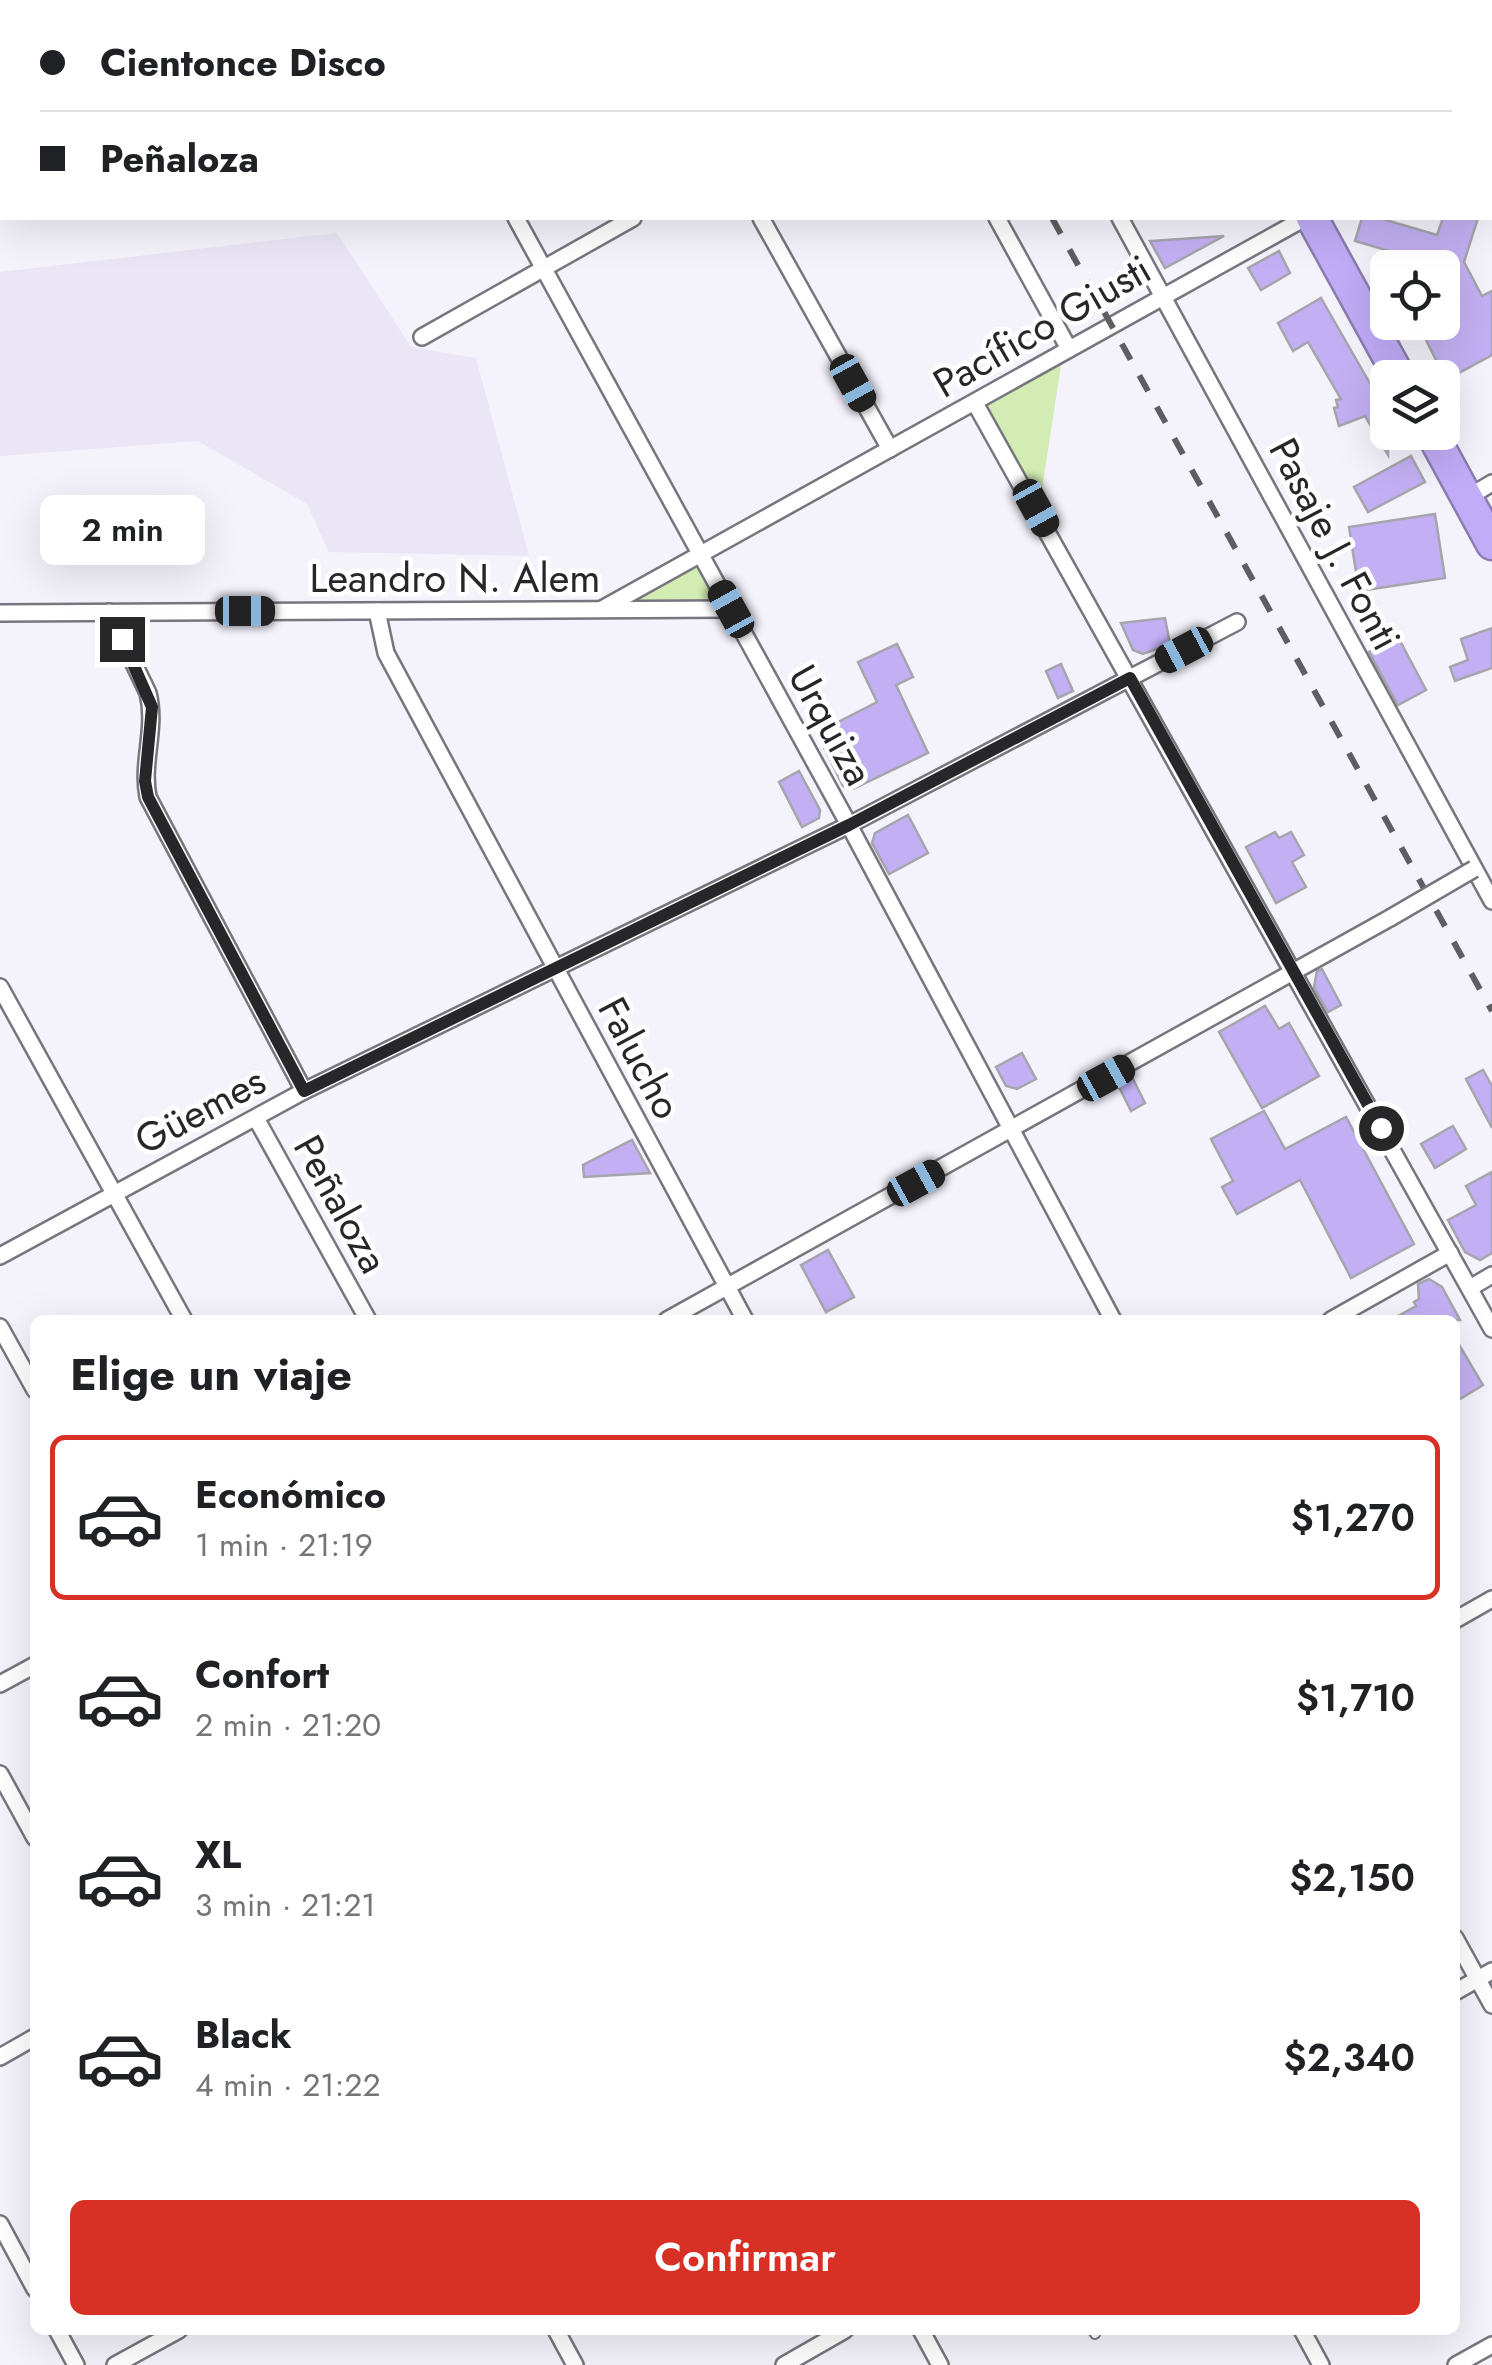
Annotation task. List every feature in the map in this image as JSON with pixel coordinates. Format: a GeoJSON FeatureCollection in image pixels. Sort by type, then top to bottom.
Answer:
{"type":"FeatureCollection","features":[{"type":"Feature","properties":{"kind":"highway"},"geometry":{"type":"LineString","coordinates":[[1309,220],[1390,360]]}},
{"type":"Feature","properties":{"kind":"highway"},"geometry":{"type":"LineString","coordinates":[[1446,450],[1479,490],[1492,544]]}},
{"type":"Feature","properties":{"kind":"street","name":"Urquiza"},"geometry":{"type":"LineString","coordinates":[[517,220],[849,825],[1110,1315]]}},
{"type":"Feature","properties":{"kind":"street"},"geometry":{"type":"LineString","coordinates":[[422,337],[629,220]]}},
{"type":"Feature","properties":{"kind":"street"},"geometry":{"type":"LineString","coordinates":[[762,220],[890,449]]}},
{"type":"Feature","properties":{"kind":"street"},"geometry":{"type":"LineString","coordinates":[[998,220],[1069,349]]}},
{"type":"Feature","properties":{"kind":"street","name":"Pasaje J. Fonti"},"geometry":{"type":"LineString","coordinates":[[1121,220],[1492,901]]}},
{"type":"Feature","properties":{"kind":"street","name":"Pacífico Giusti"},"geometry":{"type":"LineString","coordinates":[[602,610],[1163,294],[1304,220]]}},
{"type":"Feature","properties":{"kind":"street"},"geometry":{"type":"LineString","coordinates":[[975,403],[1492,1329]]}},
{"type":"Feature","properties":{"kind":"street","name":"Leandro N. Alem"},"geometry":{"type":"LineString","coordinates":[[0,613],[731,609]]}},
{"type":"Feature","properties":{"kind":"street","name":"Falucho"},"geometry":{"type":"LineString","coordinates":[[377,611],[386,653],[742,1315]]}},
{"type":"Feature","properties":{"kind":"street","name":"Peñaloza"},"geometry":{"type":"LineString","coordinates":[[109,612],[152,707],[145,781],[148,797],[304,1091]]}},
{"type":"Feature","properties":{"kind":"street","name":"Güemes"},"geometry":{"type":"LineString","coordinates":[[0,1256],[257,1120],[304,1091],[849,825],[1237,622]]}},
{"type":"Feature","properties":{"kind":"street"},"geometry":{"type":"LineString","coordinates":[[676,1315],[1492,859]]}},
{"type":"Feature","properties":{"kind":"street"},"geometry":{"type":"LineString","coordinates":[[0,988],[181,1315]]}},
{"type":"Feature","properties":{"kind":"street","name":"Peñaloza"},"geometry":{"type":"LineString","coordinates":[[257,1120],[365,1315]]}},
{"type":"Feature","properties":{"kind":"street"},"geometry":{"type":"LineString","coordinates":[[1340,1315],[1450,1252]]}},
{"type":"Feature","properties":{"kind":"street"},"geometry":{"type":"LineString","coordinates":[[1470,1288],[1492,1275]]}},
{"type":"Feature","properties":{"kind":"street"},"geometry":{"type":"LineString","coordinates":[[0,1328],[30,1381]]}},
{"type":"Feature","properties":{"kind":"street"},"geometry":{"type":"LineString","coordinates":[[1460,1617],[1492,1599]]}},
{"type":"Feature","properties":{"kind":"street"},"geometry":{"type":"LineString","coordinates":[[0,1684],[30,1668]]}},
{"type":"Feature","properties":{"kind":"street"},"geometry":{"type":"LineString","coordinates":[[0,1774],[30,1829]]}},
{"type":"Feature","properties":{"kind":"street"},"geometry":{"type":"LineString","coordinates":[[1460,1944],[1485,1975],[1492,2005]]}},
{"type":"Feature","properties":{"kind":"street"},"geometry":{"type":"LineString","coordinates":[[1460,1989],[1485,1975]]}},
{"type":"Feature","properties":{"kind":"street"},"geometry":{"type":"LineString","coordinates":[[0,2057],[30,2040]]}},
{"type":"Feature","properties":{"kind":"street"},"geometry":{"type":"LineString","coordinates":[[0,2224],[30,2280]]}},
{"type":"Feature","properties":{"kind":"street"},"geometry":{"type":"LineString","coordinates":[[60,2335],[76,2365]]}},
{"type":"Feature","properties":{"kind":"street"},"geometry":{"type":"LineString","coordinates":[[115,2365],[169,2335]]}},
{"type":"Feature","properties":{"kind":"street"},"geometry":{"type":"LineString","coordinates":[[559,2335],[575,2365]]}},
{"type":"Feature","properties":{"kind":"street"},"geometry":{"type":"LineString","coordinates":[[784,2365],[837,2335]]}},
{"type":"Feature","properties":{"kind":"street"},"geometry":{"type":"LineString","coordinates":[[923,2335],[940,2365]]}},
{"type":"Feature","properties":{"kind":"street"},"geometry":{"type":"LineString","coordinates":[[1305,2335],[1321,2365]]}},
{"type":"Feature","properties":{"kind":"street"},"geometry":{"type":"LineString","coordinates":[[1456,2365],[1492,2345]]}},
{"type":"Feature","properties":{"kind":"shaded area"},"geometry":{"type":"Polygon","coordinates":[[[337,233],[411,347],[476,358],[529,556],[329,552],[307,504],[198,441],[0,456],[0,272],[337,233]]]}},
{"type":"Feature","properties":{"kind":"green space"},"geometry":{"type":"Polygon","coordinates":[[[1061,365],[1039,509],[983,406],[1061,365]]]}},
{"type":"Feature","properties":{"kind":"green space"},"geometry":{"type":"Polygon","coordinates":[[[701,555],[731,609],[602,609],[701,555]]]}},
{"type":"Feature","properties":{"kind":"building"},"geometry":{"type":"Polygon","coordinates":[[[1361,220],[1386,220],[1437,235],[1442,220],[1477,220],[1464,262],[1482,296],[1492,291],[1492,355],[1460,372],[1460,360],[1436,360],[1426,340],[1460,340],[1460,250],[1386,250],[1355,241],[1361,220]]]}},
{"type":"Feature","properties":{"kind":"building"},"geometry":{"type":"Polygon","coordinates":[[[1224,236],[1165,268],[1150,241],[1224,236]]]}},
{"type":"Feature","properties":{"kind":"building"},"geometry":{"type":"Polygon","coordinates":[[[1279,251],[1290,273],[1261,290],[1248,268],[1279,251]]]}},
{"type":"Feature","properties":{"kind":"building"},"geometry":{"type":"Polygon","coordinates":[[[1321,298],[1370,384],[1370,424],[1365,416],[1339,426],[1334,408],[1338,407],[1336,400],[1341,399],[1308,342],[1293,351],[1278,323],[1321,298]]]}},
{"type":"Feature","properties":{"kind":"building"},"geometry":{"type":"Polygon","coordinates":[[[1411,456],[1425,482],[1368,512],[1354,487],[1411,456]]]}},
{"type":"Feature","properties":{"kind":"building"},"geometry":{"type":"Polygon","coordinates":[[[1435,514],[1445,578],[1359,591],[1349,527],[1435,514]]]}},
{"type":"Feature","properties":{"kind":"building"},"geometry":{"type":"Polygon","coordinates":[[[1165,618],[1170,644],[1143,654],[1133,650],[1121,623],[1165,618]]]}},
{"type":"Feature","properties":{"kind":"building"},"geometry":{"type":"Polygon","coordinates":[[[1492,628],[1492,668],[1455,681],[1450,667],[1468,660],[1461,639],[1492,628]]]}},
{"type":"Feature","properties":{"kind":"building"},"geometry":{"type":"Polygon","coordinates":[[[1398,637],[1426,690],[1398,705],[1369,652],[1398,637]]]}},
{"type":"Feature","properties":{"kind":"building"},"geometry":{"type":"Polygon","coordinates":[[[897,644],[913,677],[896,685],[928,753],[853,789],[843,786],[817,733],[877,702],[858,662],[897,644]]]}},
{"type":"Feature","properties":{"kind":"building"},"geometry":{"type":"Polygon","coordinates":[[[1061,664],[1073,691],[1058,698],[1046,671],[1061,664]]]}},
{"type":"Feature","properties":{"kind":"building"},"geometry":{"type":"Polygon","coordinates":[[[799,771],[820,810],[819,818],[802,827],[779,782],[799,771]]]}},
{"type":"Feature","properties":{"kind":"building"},"geometry":{"type":"Polygon","coordinates":[[[908,815],[928,853],[889,874],[872,843],[875,833],[908,815]]]}},
{"type":"Feature","properties":{"kind":"building"},"geometry":{"type":"Polygon","coordinates":[[[1275,832],[1279,838],[1291,832],[1304,855],[1292,862],[1306,887],[1276,903],[1246,847],[1275,832]]]}},
{"type":"Feature","properties":{"kind":"building"},"geometry":{"type":"Polygon","coordinates":[[[1322,969],[1341,1005],[1328,1012],[1314,987],[1317,971],[1322,969]]]}},
{"type":"Feature","properties":{"kind":"building"},"geometry":{"type":"Polygon","coordinates":[[[1265,1006],[1279,1029],[1289,1023],[1319,1076],[1262,1108],[1219,1032],[1265,1006]]]}},
{"type":"Feature","properties":{"kind":"building"},"geometry":{"type":"Polygon","coordinates":[[[1022,1053],[1036,1079],[1017,1089],[1006,1086],[996,1067],[1022,1053]]]}},
{"type":"Feature","properties":{"kind":"building"},"geometry":{"type":"Polygon","coordinates":[[[1483,1070],[1492,1086],[1492,1128],[1466,1079],[1483,1070]]]}},
{"type":"Feature","properties":{"kind":"building"},"geometry":{"type":"Polygon","coordinates":[[[1131,1075],[1145,1103],[1131,1111],[1117,1083],[1131,1075]]]}},
{"type":"Feature","properties":{"kind":"building"},"geometry":{"type":"Polygon","coordinates":[[[1264,1111],[1285,1149],[1346,1117],[1414,1244],[1351,1278],[1300,1180],[1237,1214],[1222,1187],[1233,1181],[1211,1139],[1264,1111]]]}},
{"type":"Feature","properties":{"kind":"building"},"geometry":{"type":"Polygon","coordinates":[[[1453,1126],[1466,1149],[1435,1168],[1421,1144],[1453,1126]]]}},
{"type":"Feature","properties":{"kind":"building"},"geometry":{"type":"Polygon","coordinates":[[[632,1140],[650,1173],[584,1177],[583,1165],[632,1140]]]}},
{"type":"Feature","properties":{"kind":"building"},"geometry":{"type":"Polygon","coordinates":[[[1492,1172],[1492,1253],[1480,1260],[1465,1252],[1448,1220],[1476,1205],[1466,1186],[1492,1172]]]}},
{"type":"Feature","properties":{"kind":"building"},"geometry":{"type":"Polygon","coordinates":[[[828,1250],[854,1297],[826,1312],[801,1265],[828,1250]]]}},
{"type":"Feature","properties":{"kind":"building"},"geometry":{"type":"Polygon","coordinates":[[[1429,1279],[1442,1287],[1457,1315],[1400,1315],[1416,1306],[1418,1284],[1429,1279]]]}},
{"type":"Feature","properties":{"kind":"building"},"geometry":{"type":"Polygon","coordinates":[[[1460,1346],[1483,1385],[1460,1399],[1460,1346]]]}},
{"type":"Feature","properties":{"kind":"railway"},"geometry":{"type":"LineString","coordinates":[[1053,220],[1492,1011]]}},
{"type":"Feature","properties":{"kind":"route"},"geometry":{"type":"LineString","coordinates":[[122,639],[152,707],[145,781],[148,797],[304,1091],[849,825],[1130,678],[1381,1128]]}}]}
